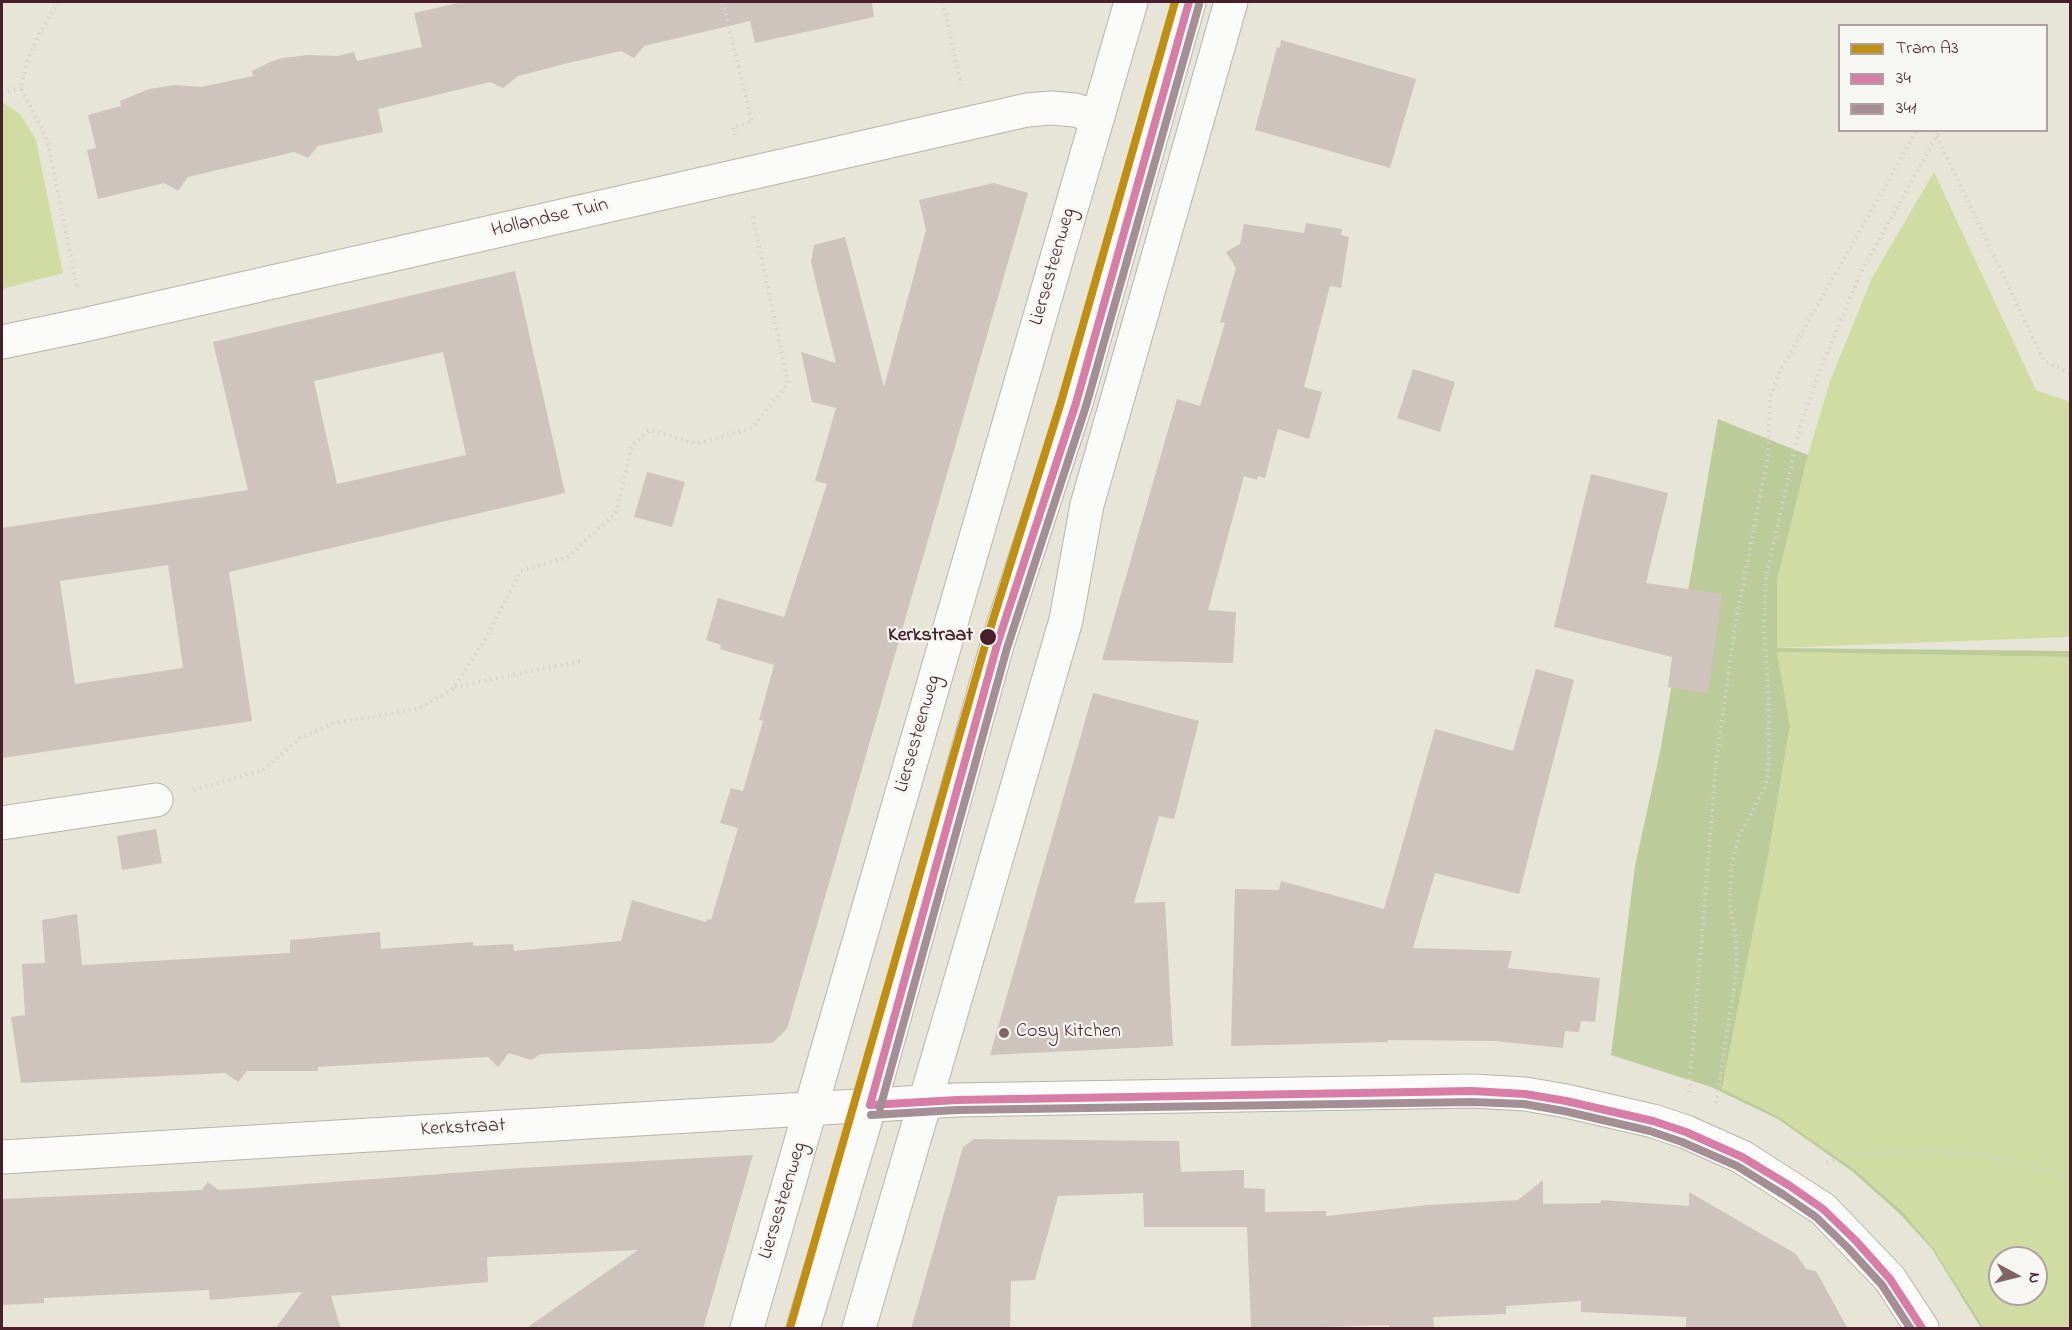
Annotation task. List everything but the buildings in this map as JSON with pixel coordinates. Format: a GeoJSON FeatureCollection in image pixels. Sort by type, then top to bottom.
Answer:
{"type":"FeatureCollection","features":[{"type":"Feature","properties":{"kind":"street","name":"Liersesteenweg"},"geometry":{"type":"LineString","coordinates":[[747,1329],[1131,2]]}},
{"type":"Feature","properties":{"kind":"street"},"geometry":{"type":"LineString","coordinates":[[803,1329],[870,1105],[997,645],[1076,403],[1189,2]]}},
{"type":"Feature","properties":{"kind":"street"},"geometry":{"type":"LineString","coordinates":[[859,1329],[1066,620],[1087,505],[1231,2]]}},
{"type":"Feature","properties":{"kind":"street","name":"Hollandse Tuin"},"geometry":{"type":"LineString","coordinates":[[2,342],[1027,110],[1051,108],[1075,110],[1098,117]]}},
{"type":"Feature","properties":{"kind":"street"},"geometry":{"type":"LineString","coordinates":[[2,823],[156,800]]}},
{"type":"Feature","properties":{"kind":"street","name":"Kerkstraat"},"geometry":{"type":"LineString","coordinates":[[2,1157],[925,1102],[1472,1091],[1525,1094],[1653,1121],[1698,1137],[1742,1157],[1823,1209],[1890,1279],[1922,1329]]}},
{"type":"Feature","properties":{"kind":"path"},"geometry":{"type":"LineString","coordinates":[[58,2],[39,34],[27,62],[21,88],[46,139],[84,325]]}},
{"type":"Feature","properties":{"kind":"path"},"geometry":{"type":"LineString","coordinates":[[454,688],[486,638],[521,571],[568,557],[616,513],[632,445],[649,430],[697,444],[752,428],[788,383],[733,128],[752,122],[723,2]]}},
{"type":"Feature","properties":{"kind":"path"},"geometry":{"type":"LineString","coordinates":[[943,2],[970,124]]}},
{"type":"Feature","properties":{"kind":"path"},"geometry":{"type":"LineString","coordinates":[[2,92],[21,88]]}},
{"type":"Feature","properties":{"kind":"path"},"geometry":{"type":"LineString","coordinates":[[1698,1137],[1716,764],[1736,620],[1768,456],[1770,398],[1779,374],[1916,132]]}},
{"type":"Feature","properties":{"kind":"path"},"geometry":{"type":"LineString","coordinates":[[1698,1137],[1737,969],[1736,939],[1730,906],[1731,869],[1738,838],[1766,785],[1769,754],[1769,702],[1764,631],[1766,576],[1800,427],[1818,376],[1861,272],[1939,132]]}},
{"type":"Feature","properties":{"kind":"path"},"geometry":{"type":"LineString","coordinates":[[1936,136],[2044,361],[2070,373]]}},
{"type":"Feature","properties":{"kind":"path"},"geometry":{"type":"LineString","coordinates":[[156,800],[263,770],[301,737],[334,723],[418,709],[454,688],[581,661]]}},
{"type":"Feature","properties":{"kind":"path"},"geometry":{"type":"LineString","coordinates":[[1823,1166],[1846,1155],[1931,1150],[1986,1156],[2070,1177]]}},
{"type":"Feature","properties":{"kind":"green space"},"geometry":{"type":"Polygon","coordinates":[[[2,102],[20,114],[36,140],[63,273],[2,289],[2,102]]]}},
{"type":"Feature","properties":{"kind":"green space"},"geometry":{"type":"Polygon","coordinates":[[[1934,172],[2036,390],[2070,402],[2070,637],[1777,648],[1777,580],[1808,455],[1830,381],[1872,278],[1934,172]]]}},
{"type":"Feature","properties":{"kind":"green space"},"geometry":{"type":"Polygon","coordinates":[[[1718,419],[1808,455],[1777,580],[1777,648],[2070,651],[2070,657],[1777,652],[1790,725],[1768,857],[1722,1089],[1779,1117],[1854,1169],[1903,1212],[1933,1248],[1984,1328],[1981,1328],[1932,1249],[1901,1215],[1853,1172],[1778,1119],[1711,1087],[1611,1055],[1635,866],[1660,752],[1718,419]]]}},
{"type":"Feature","properties":{"kind":"green space"},"geometry":{"type":"Polygon","coordinates":[[[1777,652],[2070,657],[2070,1328],[1984,1328],[1933,1248],[1903,1212],[1854,1169],[1779,1117],[1722,1090],[1768,857],[1790,725],[1777,652]]]}},
{"type":"Feature","properties":{"kind":"tram line","name":"A3"},"geometry":{"type":"LineString","coordinates":[[790,1328],[986,642],[1061,402],[1175,2]]}},
{"type":"Feature","properties":{"kind":"transit line","name":"34"},"geometry":{"type":"LineString","coordinates":[[870,1105],[997,645],[1076,403],[1189,2]]}},
{"type":"Feature","properties":{"kind":"transit line","name":"341"},"geometry":{"type":"LineString","coordinates":[[880,1108],[1007,648],[1086,406],[1199,5]]}},
{"type":"Feature","properties":{"kind":"transit line","name":"34"},"geometry":{"type":"LineString","coordinates":[[870,1105],[957,1100],[1472,1091],[1525,1094],[1566,1101],[1653,1121],[1686,1132],[1742,1157],[1790,1186],[1823,1209],[1856,1241],[1890,1279],[1922,1328]]}},
{"type":"Feature","properties":{"kind":"transit line","name":"341"},"geometry":{"type":"LineString","coordinates":[[871,1115],[957,1110],[1472,1102],[1524,1104],[1564,1111],[1650,1131],[1682,1142],[1737,1166],[1784,1195],[1816,1217],[1848,1248],[1882,1285],[1910,1328]]}},
{"type":"Feature","properties":{"kind":"place","name":"Kerkstraat"},"geometry":{"type":"Point","coordinates":[988,637]}},
{"type":"Feature","properties":{"kind":"place","name":"Cosy Kitchen"},"geometry":{"type":"Point","coordinates":[1004,1033]}}]}
